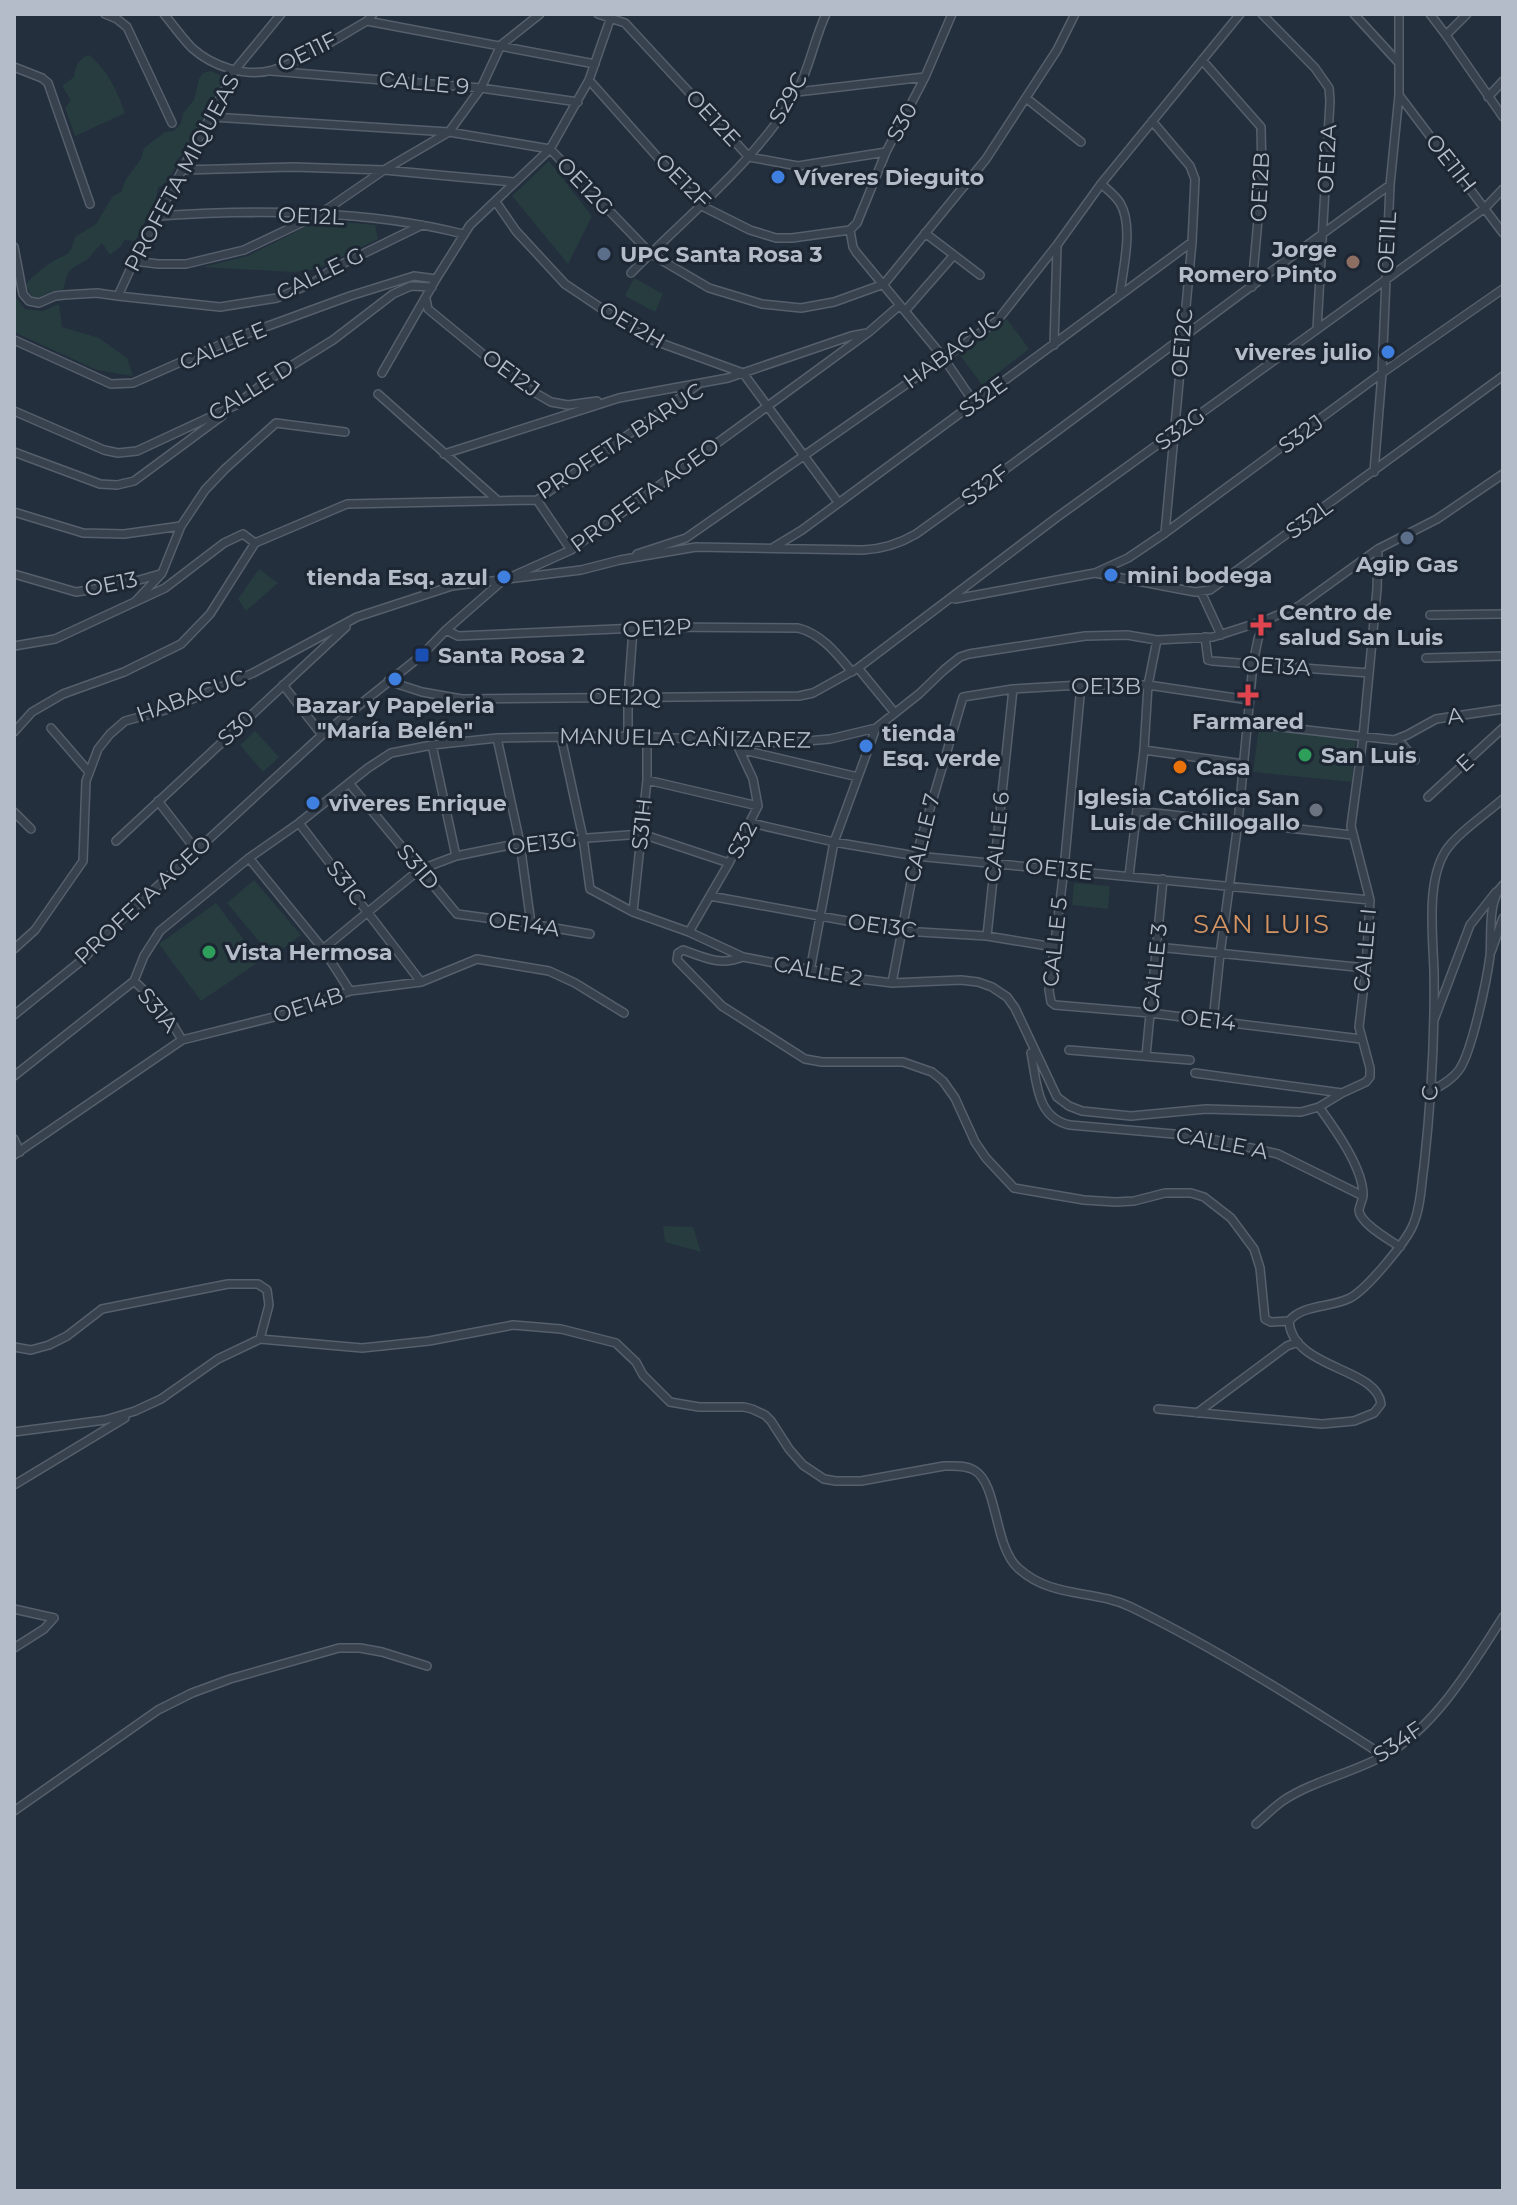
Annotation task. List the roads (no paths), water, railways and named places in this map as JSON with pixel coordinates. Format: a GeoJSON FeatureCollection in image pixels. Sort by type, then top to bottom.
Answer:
{"type":"FeatureCollection","features":[{"type":"Feature","properties":{"kind":"street"},"geometry":{"type":"LineString","coordinates":[[105,14],[127,27],[172,123]]}},
{"type":"Feature","properties":{"kind":"street"},"geometry":{"type":"LineString","coordinates":[[164,14],[193,49],[209,60],[235,70]]}},
{"type":"Feature","properties":{"kind":"street","name":"PROFETA MIQUEAS"},"geometry":{"type":"LineString","coordinates":[[14,247],[22,289],[29,301],[39,303],[55,296],[97,293],[118,296],[235,70],[281,14]]}},
{"type":"Feature","properties":{"kind":"street"},"geometry":{"type":"LineString","coordinates":[[134,261],[186,264],[244,250],[320,214],[384,170],[449,132],[481,88],[501,45],[540,14]]}},
{"type":"Feature","properties":{"kind":"street"},"geometry":{"type":"LineString","coordinates":[[382,373],[463,234],[550,149],[589,80],[612,16],[598,14]]}},
{"type":"Feature","properties":{"kind":"street","name":"S29C"},"geometry":{"type":"LineString","coordinates":[[631,273],[749,157],[775,125],[797,92],[826,14]]}},
{"type":"Feature","properties":{"kind":"street","name":"S30"},"geometry":{"type":"LineString","coordinates":[[850,230],[857,223],[886,152],[925,77],[952,14]]}},
{"type":"Feature","properties":{"kind":"street"},"geometry":{"type":"LineString","coordinates":[[884,284],[986,159],[1057,50],[1075,14]]}},
{"type":"Feature","properties":{"kind":"street","name":"HABACUC"},"geometry":{"type":"LineString","coordinates":[[620,560],[686,538],[990,326],[1004,313],[1101,184],[1240,14]]}},
{"type":"Feature","properties":{"kind":"street","name":"OE12A"},"geometry":{"type":"LineString","coordinates":[[1262,14],[1315,68],[1329,88],[1317,329]]}},
{"type":"Feature","properties":{"kind":"street"},"geometry":{"type":"LineString","coordinates":[[1354,14],[1398,62]]}},
{"type":"Feature","properties":{"kind":"street","name":"OE11L"},"geometry":{"type":"LineString","coordinates":[[1374,472],[1382,373],[1390,185],[1399,95],[1399,14]]}},
{"type":"Feature","properties":{"kind":"street"},"geometry":{"type":"LineString","coordinates":[[1430,14],[1503,117]]}},
{"type":"Feature","properties":{"kind":"street"},"geometry":{"type":"LineString","coordinates":[[1446,35],[1467,14]]}},
{"type":"Feature","properties":{"kind":"street","name":"OE12E"},"geometry":{"type":"LineString","coordinates":[[612,16],[625,23],[749,157],[798,166],[886,152]]}},
{"type":"Feature","properties":{"kind":"street"},"geometry":{"type":"LineString","coordinates":[[370,18],[595,64]]}},
{"type":"Feature","properties":{"kind":"street","name":"OE11F"},"geometry":{"type":"LineString","coordinates":[[235,70],[271,71],[312,52],[370,18]]}},
{"type":"Feature","properties":{"kind":"street","name":"OE12B"},"geometry":{"type":"LineString","coordinates":[[1202,60],[1261,127],[1261,192],[1252,288]]}},
{"type":"Feature","properties":{"kind":"street"},"geometry":{"type":"LineString","coordinates":[[14,67],[48,83],[90,204]]}},
{"type":"Feature","properties":{"kind":"street","name":"CALLE 9"},"geometry":{"type":"LineString","coordinates":[[271,71],[481,88],[578,102]]}},
{"type":"Feature","properties":{"kind":"street"},"geometry":{"type":"LineString","coordinates":[[797,92],[925,77]]}},
{"type":"Feature","properties":{"kind":"street","name":"OE12F"},"geometry":{"type":"LineString","coordinates":[[589,80],[700,205],[743,227],[776,238],[850,230]]}},
{"type":"Feature","properties":{"kind":"street"},"geometry":{"type":"LineString","coordinates":[[1488,97],[1503,81]]}},
{"type":"Feature","properties":{"kind":"street","name":"OE11H"},"geometry":{"type":"LineString","coordinates":[[1399,95],[1503,233]]}},
{"type":"Feature","properties":{"kind":"street"},"geometry":{"type":"LineString","coordinates":[[1026,98],[1081,142]]}},
{"type":"Feature","properties":{"kind":"street","name":"OE12G"},"geometry":{"type":"LineString","coordinates":[[212,117],[449,132],[550,149],[651,254],[709,288],[781,307],[818,306],[884,284]]}},
{"type":"Feature","properties":{"kind":"street","name":"OE12C"},"geometry":{"type":"LineString","coordinates":[[1152,121],[1193,172],[1195,188],[1165,533]]}},
{"type":"Feature","properties":{"kind":"street"},"geometry":{"type":"LineString","coordinates":[[183,170],[293,167],[384,170],[514,182]]}},
{"type":"Feature","properties":{"kind":"street"},"geometry":{"type":"LineString","coordinates":[[1101,184],[1119,202],[1125,217],[1127,234],[1120,294]]}},
{"type":"Feature","properties":{"kind":"street","name":"S32F"},"geometry":{"type":"LineString","coordinates":[[504,580],[581,570],[696,547],[863,550],[902,542],[1016,462],[1390,185]]}},
{"type":"Feature","properties":{"kind":"street","name":"S32G"},"geometry":{"type":"LineString","coordinates":[[855,670],[1056,518],[1485,208],[1503,189]]}},
{"type":"Feature","properties":{"kind":"street","name":"OE12H"},"geometry":{"type":"LineString","coordinates":[[496,202],[516,231],[565,284],[644,337],[743,373]]}},
{"type":"Feature","properties":{"kind":"street","name":"OE12L"},"geometry":{"type":"LineString","coordinates":[[158,216],[193,213],[320,214],[422,225],[463,234]]}},
{"type":"Feature","properties":{"kind":"street","name":"CALLE G"},"geometry":{"type":"LineString","coordinates":[[118,296],[220,307],[277,298],[313,283],[334,268],[422,225]]}},
{"type":"Feature","properties":{"kind":"street"},"geometry":{"type":"LineString","coordinates":[[850,230],[854,249],[943,357],[975,404]]}},
{"type":"Feature","properties":{"kind":"street"},"geometry":{"type":"LineString","coordinates":[[925,233],[980,275]]}},
{"type":"Feature","properties":{"kind":"street","name":"S32E"},"geometry":{"type":"LineString","coordinates":[[771,548],[802,530],[1192,242]]}},
{"type":"Feature","properties":{"kind":"street"},"geometry":{"type":"LineString","coordinates":[[1054,345],[1057,245]]}},
{"type":"Feature","properties":{"kind":"street","name":"PROFETA AGEO"},"geometry":{"type":"LineString","coordinates":[[14,1015],[81,961],[122,919],[322,735],[422,655],[504,580],[571,550],[903,308],[954,255]]}},
{"type":"Feature","properties":{"kind":"street","name":"CALLE E"},"geometry":{"type":"LineString","coordinates":[[14,340],[111,384],[133,383],[238,337],[350,296],[414,276],[434,283]]}},
{"type":"Feature","properties":{"kind":"street","name":"CALLE D"},"geometry":{"type":"LineString","coordinates":[[14,411],[104,450],[118,453],[137,451],[236,405],[265,382],[333,340],[393,294],[411,286],[434,283]]}},
{"type":"Feature","properties":{"kind":"street","name":"S32J"},"geometry":{"type":"LineString","coordinates":[[1095,573],[1128,558],[1165,533],[1382,373],[1503,289]]}},
{"type":"Feature","properties":{"kind":"street","name":"OE12J"},"geometry":{"type":"LineString","coordinates":[[427,297],[428,309],[436,316],[512,378],[551,402],[568,405],[619,398]]}},
{"type":"Feature","properties":{"kind":"street","name":"PROFETA BARUC"},"geometry":{"type":"LineString","coordinates":[[135,602],[165,588],[224,543],[243,534],[255,543],[347,504],[537,500],[699,384],[869,332]]}},
{"type":"Feature","properties":{"kind":"street"},"geometry":{"type":"LineString","coordinates":[[743,373],[838,502]]}},
{"type":"Feature","properties":{"kind":"street","name":"S32L"},"geometry":{"type":"LineString","coordinates":[[1201,592],[1210,590],[1503,376]]}},
{"type":"Feature","properties":{"kind":"street"},"geometry":{"type":"LineString","coordinates":[[444,454],[619,398],[699,384]]}},
{"type":"Feature","properties":{"kind":"street"},"geometry":{"type":"LineString","coordinates":[[378,394],[496,499]]}},
{"type":"Feature","properties":{"kind":"street"},"geometry":{"type":"LineString","coordinates":[[14,452],[100,484],[117,485],[134,481],[236,405]]}},
{"type":"Feature","properties":{"kind":"street"},"geometry":{"type":"LineString","coordinates":[[14,646],[55,639],[135,602],[162,573],[181,526],[205,490],[276,423],[345,432]]}},
{"type":"Feature","properties":{"kind":"street","name":"MANUELA CAÑIZAREZ"},"geometry":{"type":"LineString","coordinates":[[14,1076],[134,981],[144,956],[160,931],[249,858],[391,753],[497,738],[628,736],[739,745],[784,743],[830,739],[876,728],[960,657],[969,654],[1085,636],[1127,635],[1157,640],[1205,637],[1266,620],[1299,606],[1378,549],[1437,519],[1503,474]]}},
{"type":"Feature","properties":{"kind":"street"},"geometry":{"type":"LineString","coordinates":[[537,500],[571,550]]}},
{"type":"Feature","properties":{"kind":"street"},"geometry":{"type":"LineString","coordinates":[[14,512],[83,533],[124,534],[181,526]]}},
{"type":"Feature","properties":{"kind":"street"},"geometry":{"type":"LineString","coordinates":[[14,732],[32,712],[63,694],[124,672],[181,644],[210,614],[255,543]]}},
{"type":"Feature","properties":{"kind":"street","name":"CALLE I"},"geometry":{"type":"LineString","coordinates":[[1342,1093],[1370,1077],[1359,1018],[1370,900],[1352,835],[1352,816],[1363,737],[1378,549]]}},
{"type":"Feature","properties":{"kind":"street","name":"OE13"},"geometry":{"type":"LineString","coordinates":[[14,574],[76,592],[122,585],[162,573]]}},
{"type":"Feature","properties":{"kind":"street"},"geometry":{"type":"LineString","coordinates":[[951,599],[1095,573],[1201,592],[1221,635]]}},
{"type":"Feature","properties":{"kind":"street","name":"HABACUC"},"geometry":{"type":"LineString","coordinates":[[14,949],[35,930],[83,861],[86,781],[98,749],[125,721],[169,709],[253,673],[357,617],[452,586],[504,580]]}},
{"type":"Feature","properties":{"kind":"street"},"geometry":{"type":"LineString","coordinates":[[1430,615],[1503,614]]}},
{"type":"Feature","properties":{"kind":"street","name":"S30"},"geometry":{"type":"LineString","coordinates":[[116,841],[357,617]]}},
{"type":"Feature","properties":{"kind":"street"},"geometry":{"type":"LineString","coordinates":[[1213,1021],[1238,823],[1253,664],[1266,620]]}},
{"type":"Feature","properties":{"kind":"street","name":"OE12P"},"geometry":{"type":"LineString","coordinates":[[446,630],[458,636],[695,626],[798,628],[817,635],[895,713]]}},
{"type":"Feature","properties":{"kind":"street"},"geometry":{"type":"LineString","coordinates":[[628,736],[633,629]]}},
{"type":"Feature","properties":{"kind":"street","name":"OE13A"},"geometry":{"type":"LineString","coordinates":[[1205,637],[1208,660],[1369,673]]}},
{"type":"Feature","properties":{"kind":"street"},"geometry":{"type":"LineString","coordinates":[[1129,876],[1144,750],[1148,685],[1157,640]]}},
{"type":"Feature","properties":{"kind":"street"},"geometry":{"type":"LineString","coordinates":[[1426,658],[1503,656]]}},
{"type":"Feature","properties":{"kind":"street","name":"OE12Q"},"geometry":{"type":"LineString","coordinates":[[388,681],[422,692],[462,699],[799,696],[813,693],[855,670]]}},
{"type":"Feature","properties":{"kind":"street"},"geometry":{"type":"LineString","coordinates":[[283,685],[322,735]]}},
{"type":"Feature","properties":{"kind":"street","name":"CALLE 5"},"geometry":{"type":"LineString","coordinates":[[1055,1005],[1049,995],[1081,685]]}},
{"type":"Feature","properties":{"kind":"street","name":"OE13B"},"geometry":{"type":"LineString","coordinates":[[963,697],[1013,689],[1148,685],[1249,700]]}},
{"type":"Feature","properties":{"kind":"street","name":"CALLE 6"},"geometry":{"type":"LineString","coordinates":[[987,936],[1013,689]]}},
{"type":"Feature","properties":{"kind":"street","name":"CALLE 7"},"geometry":{"type":"LineString","coordinates":[[892,983],[916,856],[963,697]]}},
{"type":"Feature","properties":{"kind":"street","name":"A"},"geometry":{"type":"LineString","coordinates":[[1398,739],[1436,719],[1503,709]]}},
{"type":"Feature","properties":{"kind":"street"},"geometry":{"type":"LineString","coordinates":[[1247,723],[1398,739],[1415,760]]}},
{"type":"Feature","properties":{"kind":"street"},"geometry":{"type":"LineString","coordinates":[[51,728],[89,772]]}},
{"type":"Feature","properties":{"kind":"street"},"geometry":{"type":"LineString","coordinates":[[810,971],[834,842],[876,728]]}},
{"type":"Feature","properties":{"kind":"street","name":"E"},"geometry":{"type":"LineString","coordinates":[[1428,797],[1503,728]]}},
{"type":"Feature","properties":{"kind":"street"},"geometry":{"type":"LineString","coordinates":[[561,737],[583,838]]}},
{"type":"Feature","properties":{"kind":"street","name":"S31H"},"geometry":{"type":"LineString","coordinates":[[633,912],[647,780],[647,737]]}},
{"type":"Feature","properties":{"kind":"street"},"geometry":{"type":"LineString","coordinates":[[497,738],[520,843],[531,924]]}},
{"type":"Feature","properties":{"kind":"street"},"geometry":{"type":"LineString","coordinates":[[432,745],[456,856]]}},
{"type":"Feature","properties":{"kind":"street"},"geometry":{"type":"LineString","coordinates":[[739,745],[858,777]]}},
{"type":"Feature","properties":{"kind":"street","name":"S32"},"geometry":{"type":"LineString","coordinates":[[689,932],[758,806],[753,779],[739,745]]}},
{"type":"Feature","properties":{"kind":"street"},"geometry":{"type":"LineString","coordinates":[[1144,750],[1244,764]]}},
{"type":"Feature","properties":{"kind":"street"},"geometry":{"type":"LineString","coordinates":[[647,780],[758,806]]}},
{"type":"Feature","properties":{"kind":"street","name":"S31D"},"geometry":{"type":"LineString","coordinates":[[349,783],[457,914]]}},
{"type":"Feature","properties":{"kind":"street","name":"C"},"geometry":{"type":"LineString","coordinates":[[1289,1321],[1301,1311],[1352,1298],[1400,1247],[1412,1228],[1419,1206],[1430,1092],[1436,875],[1445,851],[1503,799]]}},
{"type":"Feature","properties":{"kind":"street"},"geometry":{"type":"LineString","coordinates":[[158,801],[196,850]]}},
{"type":"Feature","properties":{"kind":"street"},"geometry":{"type":"LineString","coordinates":[[1137,811],[1352,835]]}},
{"type":"Feature","properties":{"kind":"street"},"geometry":{"type":"LineString","coordinates":[[14,812],[31,829]]}},
{"type":"Feature","properties":{"kind":"street","name":"S31C"},"geometry":{"type":"LineString","coordinates":[[299,823],[421,982]]}},
{"type":"Feature","properties":{"kind":"street","name":"OE13E"},"geometry":{"type":"LineString","coordinates":[[751,823],[916,856],[1370,900]]}},
{"type":"Feature","properties":{"kind":"street","name":"OE13G"},"geometry":{"type":"LineString","coordinates":[[323,949],[419,870],[456,856],[520,843],[642,834],[729,863]]}},
{"type":"Feature","properties":{"kind":"street","name":"CALLE 2"},"geometry":{"type":"LineString","coordinates":[[583,838],[590,889],[633,912],[689,932],[743,957],[810,971],[892,983],[978,982],[1007,997],[1015,1008],[1029,1043]]}},
{"type":"Feature","properties":{"kind":"street"},"geometry":{"type":"LineString","coordinates":[[249,858],[323,949],[350,991]]}},
{"type":"Feature","properties":{"kind":"street","name":"CALLE 3"},"geometry":{"type":"LineString","coordinates":[[1146,1056],[1163,879]]}},
{"type":"Feature","properties":{"kind":"street"},"geometry":{"type":"LineString","coordinates":[[1432,1026],[1470,925],[1500,888]]}},
{"type":"Feature","properties":{"kind":"street"},"geometry":{"type":"LineString","coordinates":[[1430,1092],[1459,1070],[1467,1053],[1490,954],[1490,930],[1500,888]]}},
{"type":"Feature","properties":{"kind":"street","name":"OE13C"},"geometry":{"type":"LineString","coordinates":[[710,896],[902,931],[987,936],[1054,947]]}},
{"type":"Feature","properties":{"kind":"street","name":"OE14A"},"geometry":{"type":"LineString","coordinates":[[457,914],[590,934]]}},
{"type":"Feature","properties":{"kind":"street"},"geometry":{"type":"LineString","coordinates":[[1490,954],[1503,918]]}},
{"type":"Feature","properties":{"kind":"street"},"geometry":{"type":"LineString","coordinates":[[1157,947],[1366,968]]}},
{"type":"Feature","properties":{"kind":"street"},"geometry":{"type":"LineString","coordinates":[[743,957],[720,962],[683,950],[678,953],[677,960],[722,1006],[805,1059],[822,1062],[903,1062],[932,1072],[955,1098],[975,1142],[986,1158],[1014,1188],[1116,1202],[1165,1193],[1191,1193],[1204,1197],[1231,1218],[1254,1249],[1260,1268],[1265,1319],[1271,1322],[1289,1321],[1291,1332],[1309,1354],[1350,1374],[1375,1390],[1381,1400],[1378,1409],[1367,1417],[1322,1424],[1158,1409]]}},
{"type":"Feature","properties":{"kind":"street","name":"OE14B"},"geometry":{"type":"LineString","coordinates":[[17,1154],[182,1040],[294,1012],[350,991],[421,982],[477,959],[549,971],[624,1013]]}},
{"type":"Feature","properties":{"kind":"street","name":"S31A"},"geometry":{"type":"LineString","coordinates":[[134,981],[163,1008],[182,1040]]}},
{"type":"Feature","properties":{"kind":"street","name":"OE14"},"geometry":{"type":"LineString","coordinates":[[1055,1005],[1150,1013],[1361,1039]]}},
{"type":"Feature","properties":{"kind":"street"},"geometry":{"type":"LineString","coordinates":[[1029,1043],[1057,1097],[1082,1111],[1131,1116],[1206,1109],[1296,1113],[1319,1107],[1342,1093]]}},
{"type":"Feature","properties":{"kind":"street","name":"CALLE A"},"geometry":{"type":"LineString","coordinates":[[1029,1043],[1042,1102],[1050,1117],[1056,1121],[1070,1125],[1197,1136],[1278,1154],[1363,1196]]}},
{"type":"Feature","properties":{"kind":"street"},"geometry":{"type":"LineString","coordinates":[[1069,1050],[1190,1060]]}},
{"type":"Feature","properties":{"kind":"street"},"geometry":{"type":"LineString","coordinates":[[1195,1073],[1342,1093]]}},
{"type":"Feature","properties":{"kind":"street"},"geometry":{"type":"LineString","coordinates":[[1319,1107],[1343,1143],[1364,1187],[1359,1209],[1362,1217],[1400,1247]]}},
{"type":"Feature","properties":{"kind":"street"},"geometry":{"type":"LineString","coordinates":[[14,1139],[17,1154]]}},
{"type":"Feature","properties":{"kind":"street"},"geometry":{"type":"LineString","coordinates":[[14,1347],[31,1350],[49,1345],[67,1336],[102,1309],[228,1284],[258,1284],[267,1290],[269,1305],[260,1339]]}},
{"type":"Feature","properties":{"kind":"street"},"geometry":{"type":"LineString","coordinates":[[14,1485],[135,1411],[161,1399],[218,1359],[260,1339],[362,1348],[429,1341],[513,1325],[561,1329],[616,1343],[670,1402],[699,1407],[744,1407],[765,1415],[803,1465],[824,1479],[861,1481],[944,1466],[970,1468],[981,1475],[986,1483],[1008,1555],[1016,1567],[1063,1592],[1105,1597],[1182,1633],[1384,1756]]}},
{"type":"Feature","properties":{"kind":"street"},"geometry":{"type":"LineString","coordinates":[[1197,1413],[1287,1346],[1298,1342]]}},
{"type":"Feature","properties":{"kind":"street"},"geometry":{"type":"LineString","coordinates":[[14,1432],[105,1420],[135,1411]]}},
{"type":"Feature","properties":{"kind":"street"},"geometry":{"type":"LineString","coordinates":[[14,1609],[54,1618],[44,1629],[14,1648]]}},
{"type":"Feature","properties":{"kind":"street","name":"S34F"},"geometry":{"type":"LineString","coordinates":[[1256,1824],[1284,1800],[1384,1756],[1410,1740],[1430,1720],[1503,1617]]}},
{"type":"Feature","properties":{"kind":"street"},"geometry":{"type":"LineString","coordinates":[[14,1811],[158,1710],[230,1679],[339,1648],[382,1652],[427,1666]]}},
{"type":"Feature","properties":{"kind":"place","name":"Víveres Dieguito"},"geometry":{"type":"Point","coordinates":[778,177]}},
{"type":"Feature","properties":{"kind":"place","name":"UPC Santa Rosa 3"},"geometry":{"type":"Point","coordinates":[604,254]}},
{"type":"Feature","properties":{"kind":"place","name":"Jorge Romero Pinto"},"geometry":{"type":"Point","coordinates":[1353,262]}},
{"type":"Feature","properties":{"kind":"place","name":"viveres julio"},"geometry":{"type":"Point","coordinates":[1388,352]}},
{"type":"Feature","properties":{"kind":"place","name":"Agip Gas"},"geometry":{"type":"Point","coordinates":[1407,538]}},
{"type":"Feature","properties":{"kind":"place","name":"mini bodega"},"geometry":{"type":"Point","coordinates":[1111,575]}},
{"type":"Feature","properties":{"kind":"place","name":"tienda Esq. azul"},"geometry":{"type":"Point","coordinates":[504,577]}},
{"type":"Feature","properties":{"kind":"place","name":"Centro de salud San Luis"},"geometry":{"type":"Point","coordinates":[1261,625]}},
{"type":"Feature","properties":{"kind":"place","name":"Santa Rosa 2"},"geometry":{"type":"Point","coordinates":[422,655]}},
{"type":"Feature","properties":{"kind":"place","name":"Bazar y Papeleria \"María Belén\""},"geometry":{"type":"Point","coordinates":[395,679]}},
{"type":"Feature","properties":{"kind":"place","name":"Farmared"},"geometry":{"type":"Point","coordinates":[1248,695]}},
{"type":"Feature","properties":{"kind":"place","name":"tienda Esq. verde"},"geometry":{"type":"Point","coordinates":[866,746]}},
{"type":"Feature","properties":{"kind":"place","name":"San Luis"},"geometry":{"type":"Point","coordinates":[1305,755]}},
{"type":"Feature","properties":{"kind":"place","name":"Casa"},"geometry":{"type":"Point","coordinates":[1180,767]}},
{"type":"Feature","properties":{"kind":"place","name":"viveres Enrique"},"geometry":{"type":"Point","coordinates":[313,803]}},
{"type":"Feature","properties":{"kind":"place","name":"Iglesia Católica San Luis de Chillogallo"},"geometry":{"type":"Point","coordinates":[1316,810]}},
{"type":"Feature","properties":{"kind":"place","name":"Vista Hermosa"},"geometry":{"type":"Point","coordinates":[209,952]}},
{"type":"Feature","properties":{"kind":"district","name":"SAN LUIS"},"geometry":{"type":"Point","coordinates":[1262,924]}}]}
